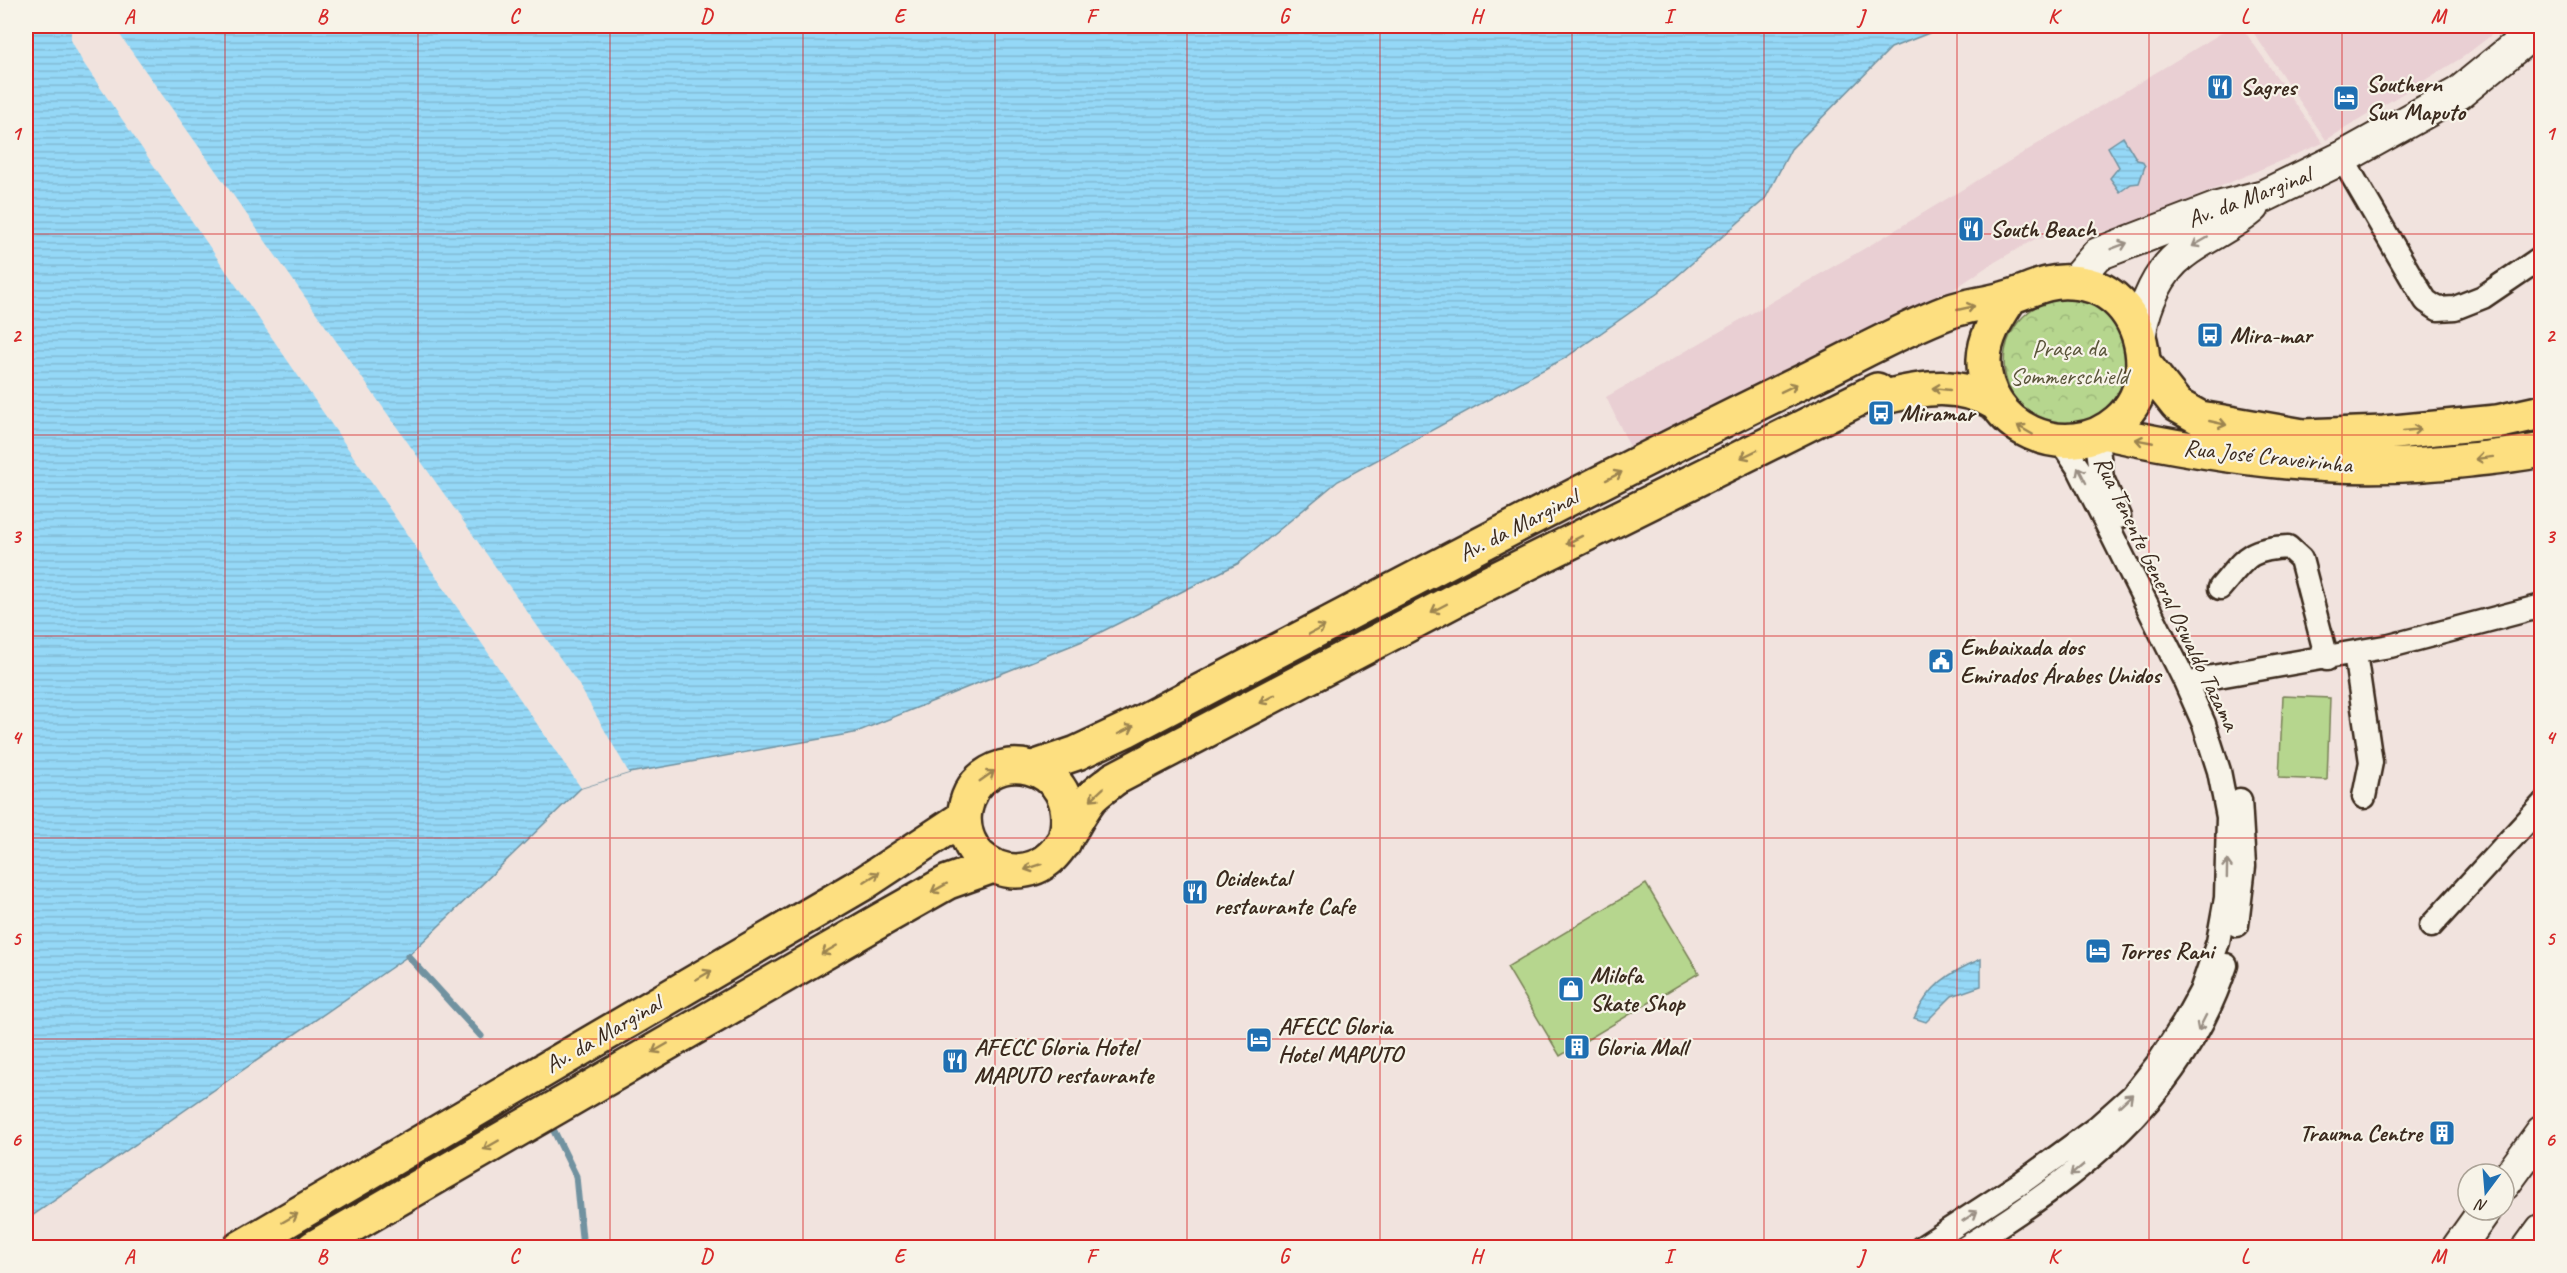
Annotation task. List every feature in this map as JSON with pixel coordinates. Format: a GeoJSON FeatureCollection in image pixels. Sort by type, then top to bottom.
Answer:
{"type":"FeatureCollection","features":[{"type":"Feature","properties":{"kind":"main road","name":"Av. da Marginal"},"geometry":{"type":"LineString","coordinates":[[2075,281],[2098,255],[2218,208],[2264,196],[2342,158],[2459,93],[2541,26]]}},
{"type":"Feature","properties":{"kind":"main road"},"geometry":{"type":"LineString","coordinates":[[2142,347],[2149,297],[2181,254],[2239,219],[2264,196]]}},
{"type":"Feature","properties":{"kind":"main road","name":"Av. da Marginal"},"geometry":{"type":"LineString","coordinates":[[240,1248],[864,883],[964,817],[967,801],[974,786],[986,775],[1001,768],[1017,766],[1033,768],[1077,753],[1126,730],[1479,545],[1893,336],[1952,311],[2010,297],[2053,282],[2075,281],[2096,287],[2115,298],[2130,314],[2142,347],[2142,384],[2133,404],[2120,420],[2100,434],[2061,442],[2042,439],[2024,431],[2009,419],[1997,405],[1987,383],[1984,360],[1987,337],[2010,297]]}},
{"type":"Feature","properties":{"kind":"main road","name":"Rua José Craveirinha"},"geometry":{"type":"LineString","coordinates":[[2142,347],[2177,405],[2200,418],[2303,436],[2384,433],[2497,422],[2541,412]]}},
{"type":"Feature","properties":{"kind":"main road","name":"Av. da Marginal"},"geometry":{"type":"LineString","coordinates":[[313,1248],[948,882],[993,866],[1009,871],[1038,868],[1058,853],[1091,798],[1114,779],[1478,588],[1877,390],[1885,397],[1924,387],[1967,392],[1997,405]]}},
{"type":"Feature","properties":{"kind":"main road","name":"Rua José Craveirinha"},"geometry":{"type":"LineString","coordinates":[[2100,434],[2255,459],[2318,466],[2423,465],[2541,450]]}},
{"type":"Feature","properties":{"kind":"main road"},"geometry":{"type":"LineString","coordinates":[[1033,768],[1049,777],[1062,790],[1069,807],[1070,825],[1064,842]]}},
{"type":"Feature","properties":{"kind":"main road"},"geometry":{"type":"LineString","coordinates":[[964,817],[965,832],[971,846],[993,866]]}},
{"type":"Feature","properties":{"kind":"main road"},"geometry":{"type":"LineString","coordinates":[[2516,1167],[2541,1132]]}},
{"type":"Feature","properties":{"kind":"main road"},"geometry":{"type":"LineString","coordinates":[[2458,1248],[2476,1222]]}},
{"type":"Feature","properties":{"kind":"main road"},"geometry":{"type":"LineString","coordinates":[[2529,1248],[2541,1230]]}},
{"type":"Feature","properties":{"kind":"street"},"geometry":{"type":"LineString","coordinates":[[2342,158],[2426,301],[2438,309],[2455,308],[2483,297],[2541,257]]}},
{"type":"Feature","properties":{"kind":"street","name":"Rua Tenente General Oswaldo Tazama"},"geometry":{"type":"LineString","coordinates":[[1964,1248],[2068,1178],[2143,1110],[2173,1072],[2215,999],[2231,948],[2242,901],[2243,819],[2235,771],[2218,717],[2127,536],[2108,493],[2100,470],[2100,434]]}},
{"type":"Feature","properties":{"kind":"street","name":"Rua Tenente General Oswaldo Tazama"},"geometry":{"type":"LineString","coordinates":[[1921,1248],[2021,1183],[2095,1129],[2132,1096],[2158,1063],[2201,991],[2218,942],[2226,898],[2228,817],[2219,771],[2204,724],[2079,469],[2061,442]]}},
{"type":"Feature","properties":{"kind":"street"},"geometry":{"type":"LineString","coordinates":[[2220,588],[2246,557],[2262,548],[2288,547],[2301,559],[2327,659]]}},
{"type":"Feature","properties":{"kind":"street"},"geometry":{"type":"LineString","coordinates":[[2200,679],[2327,659],[2541,606]]}},
{"type":"Feature","properties":{"kind":"street"},"geometry":{"type":"LineString","coordinates":[[2355,653],[2371,762],[2364,797]]}},
{"type":"Feature","properties":{"kind":"street"},"geometry":{"type":"LineString","coordinates":[[2431,926],[2541,805]]}},
{"type":"Feature","properties":{"kind":"shaded area"},"geometry":{"type":"Polygon","coordinates":[[[2233,26],[2241,26],[2323,143],[2120,229],[2035,239],[1988,266],[1918,314],[1832,356],[1657,432],[1630,447],[1606,397],[1867,247],[2233,26]]]}},
{"type":"Feature","properties":{"kind":"shaded area","name":"Southern Sun Maputo"},"geometry":{"type":"Polygon","coordinates":[[[2249,26],[2503,26],[2463,57],[2326,140],[2249,26]]]}},
{"type":"Feature","properties":{"kind":"green space","name":"Praça da Sommerschield"},"geometry":{"type":"Polygon","coordinates":[[[2064,297],[2095,303],[2126,332],[2130,383],[2108,413],[2087,423],[2069,424],[2042,419],[2022,406],[2009,387],[2004,365],[2007,343],[2018,322],[2037,306],[2064,297]]]}},
{"type":"Feature","properties":{"kind":"green space"},"geometry":{"type":"Polygon","coordinates":[[[2283,696],[2330,698],[2327,780],[2279,778],[2283,696]]]}},
{"type":"Feature","properties":{"kind":"green space"},"geometry":{"type":"Polygon","coordinates":[[[1646,884],[1699,973],[1560,1056],[1507,967],[1646,884]]]}},
{"type":"Feature","properties":{"kind":"water"},"geometry":{"type":"Polygon","coordinates":[[[26,26],[1947,26],[1891,48],[1791,149],[1765,199],[1658,293],[1565,358],[1338,481],[1239,563],[1085,640],[854,733],[629,773],[581,788],[408,956],[26,1220],[26,26]]]}},
{"type":"Feature","properties":{"kind":"water"},"geometry":{"type":"Polygon","coordinates":[[[2123,137],[2137,160],[2142,161],[2145,166],[2139,183],[2131,184],[2120,192],[2110,178],[2119,167],[2108,147],[2123,137]]]}},
{"type":"Feature","properties":{"kind":"water"},"geometry":{"type":"Polygon","coordinates":[[[1981,959],[1981,986],[1952,996],[1926,1022],[1914,1018],[1927,997],[1941,981],[1959,969],[1981,959]]]}},
{"type":"Feature","properties":{"kind":"pier"},"geometry":{"type":"Polygon","coordinates":[[[71,26],[115,28],[579,685],[629,773],[581,788],[82,61],[71,40],[71,26]]]}},
{"type":"Feature","properties":{"kind":"waterway"},"geometry":{"type":"LineString","coordinates":[[408,956],[481,1036]]}},
{"type":"Feature","properties":{"kind":"waterway"},"geometry":{"type":"LineString","coordinates":[[551,1125],[576,1176],[583,1248]]}},
{"type":"Feature","properties":{"kind":"place","name":"Sagres"},"geometry":{"type":"Point","coordinates":[2220,87]}},
{"type":"Feature","properties":{"kind":"place","name":"Southern Sun Maputo"},"geometry":{"type":"Point","coordinates":[2346,98]}},
{"type":"Feature","properties":{"kind":"place","name":"South Beach"},"geometry":{"type":"Point","coordinates":[1971,229]}},
{"type":"Feature","properties":{"kind":"place","name":"Mira-mar"},"geometry":{"type":"Point","coordinates":[2210,335]}},
{"type":"Feature","properties":{"kind":"place","name":"Miramar"},"geometry":{"type":"Point","coordinates":[1881,413]}},
{"type":"Feature","properties":{"kind":"place","name":"Embaixada dos Emirados Árabes Unidos"},"geometry":{"type":"Point","coordinates":[1941,661]}},
{"type":"Feature","properties":{"kind":"place","name":"Ocidental restaurante Cafe"},"geometry":{"type":"Point","coordinates":[1195,892]}},
{"type":"Feature","properties":{"kind":"place","name":"Torres Rani"},"geometry":{"type":"Point","coordinates":[2098,951]}},
{"type":"Feature","properties":{"kind":"place","name":"Milofa Skate Shop"},"geometry":{"type":"Point","coordinates":[1571,989]}},
{"type":"Feature","properties":{"kind":"place","name":"AFECC Gloria Hotel MAPUTO"},"geometry":{"type":"Point","coordinates":[1259,1040]}},
{"type":"Feature","properties":{"kind":"place","name":"Gloria Mall"},"geometry":{"type":"Point","coordinates":[1577,1047]}},
{"type":"Feature","properties":{"kind":"place","name":"AFECC Gloria Hotel MAPUTO restaurante"},"geometry":{"type":"Point","coordinates":[955,1061]}},
{"type":"Feature","properties":{"kind":"place","name":"Trauma Centre"},"geometry":{"type":"Point","coordinates":[2442,1133]}}]}
